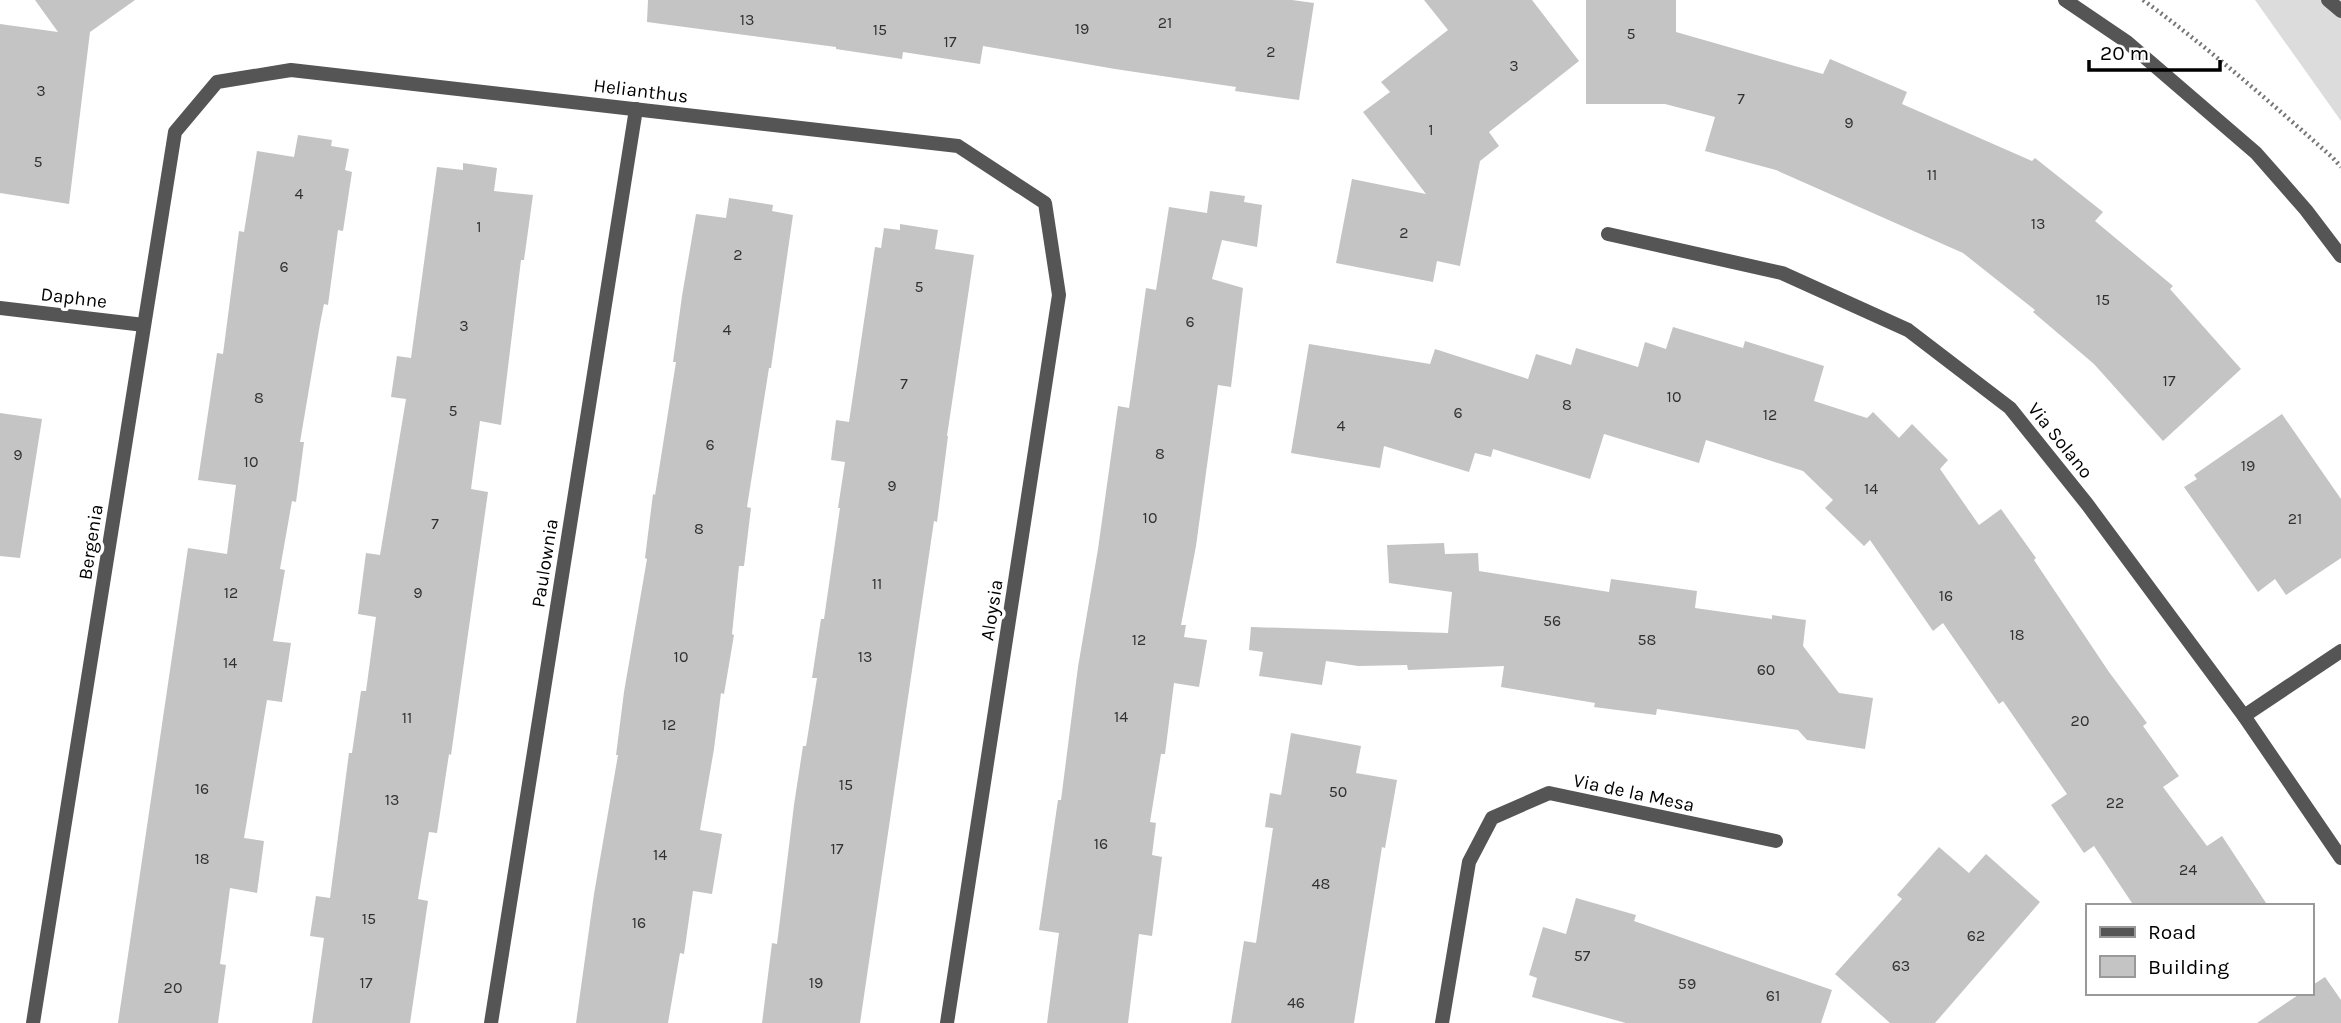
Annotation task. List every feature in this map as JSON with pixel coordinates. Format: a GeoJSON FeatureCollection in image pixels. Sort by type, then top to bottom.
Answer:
{"type":"FeatureCollection","features":[{"type":"Feature","properties":{"kind":"street"},"geometry":{"type":"LineString","coordinates":[[2065,0],[2127,42],[2256,153],[2306,209],[2341,256]]}},
{"type":"Feature","properties":{"kind":"street"},"geometry":{"type":"LineString","coordinates":[[2328,0],[2341,11]]}},
{"type":"Feature","properties":{"kind":"street","name":"Helianthus"},"geometry":{"type":"LineString","coordinates":[[217,82],[291,70],[958,146],[1045,203]]}},
{"type":"Feature","properties":{"kind":"street","name":"Bergenia"},"geometry":{"type":"LineString","coordinates":[[33,1023],[175,132],[217,82]]}},
{"type":"Feature","properties":{"kind":"street","name":"Paulownia"},"geometry":{"type":"LineString","coordinates":[[491,1023],[636,108]]}},
{"type":"Feature","properties":{"kind":"street","name":"Aloysia"},"geometry":{"type":"LineString","coordinates":[[947,1023],[1059,295],[1045,203]]}},
{"type":"Feature","properties":{"kind":"street","name":"Via Solano"},"geometry":{"type":"LineString","coordinates":[[1608,234],[1782,273],[1908,330],[2010,408],[2087,504],[2245,716],[2341,858]]}},
{"type":"Feature","properties":{"kind":"street","name":"Daphne"},"geometry":{"type":"LineString","coordinates":[[0,308],[144,325]]}},
{"type":"Feature","properties":{"kind":"street"},"geometry":{"type":"LineString","coordinates":[[2245,716],[2341,651]]}},
{"type":"Feature","properties":{"kind":"street","name":"Via de la Mesa"},"geometry":{"type":"LineString","coordinates":[[1442,1023],[1469,863],[1492,818],[1549,793],[1776,842]]}},
{"type":"Feature","properties":{"kind":"path"},"geometry":{"type":"LineString","coordinates":[[2143,0],[2192,36],[2341,167]]}},
{"type":"Feature","properties":{"kind":"shaded area"},"geometry":{"type":"Polygon","coordinates":[[[2255,0],[2341,0],[2341,121],[2255,0]]]}},
{"type":"Feature","properties":{"kind":"building"},"geometry":{"type":"Polygon","coordinates":[[[35,0],[135,0],[90,32],[69,204],[0,193],[0,24],[58,32],[35,0]]]}},
{"type":"Feature","properties":{"kind":"building"},"geometry":{"type":"Polygon","coordinates":[[[648,0],[1292,0],[1314,3],[1299,100],[1235,91],[1236,87],[983,46],[980,64],[903,52],[902,59],[836,47],[647,22],[648,0]]]}},
{"type":"Feature","properties":{"kind":"building"},"geometry":{"type":"Polygon","coordinates":[[[1424,0],[1532,0],[1579,61],[1489,132],[1499,146],[1480,161],[1460,266],[1437,261],[1433,282],[1336,263],[1352,179],[1426,194],[1363,112],[1390,92],[1381,82],[1448,30],[1424,0]]]}},
{"type":"Feature","properties":{"kind":"building"},"geometry":{"type":"Polygon","coordinates":[[[1586,0],[1676,0],[1676,32],[1823,74],[1830,59],[1907,92],[1902,104],[2032,161],[2035,158],[2103,212],[2095,221],[2173,286],[2170,289],[2241,369],[2163,441],[2094,364],[2033,312],[2035,310],[1963,253],[1776,170],[1705,151],[1715,117],[1665,104],[1586,104],[1586,0]]]}},
{"type":"Feature","properties":{"kind":"building"},"geometry":{"type":"Polygon","coordinates":[[[298,135],[332,140],[331,146],[349,149],[345,170],[352,172],[343,231],[338,230],[328,305],[324,304],[320,324],[300,442],[304,442],[296,502],[292,501],[280,569],[285,570],[273,641],[291,643],[282,702],[267,700],[244,838],[264,841],[257,893],[230,888],[220,964],[226,965],[218,1023],[118,1023],[188,548],[227,554],[236,485],[198,480],[217,353],[223,354],[239,231],[244,232],[257,151],[294,157],[298,135]]]}},
{"type":"Feature","properties":{"kind":"building"},"geometry":{"type":"Polygon","coordinates":[[[463,163],[497,168],[494,191],[533,195],[524,260],[521,260],[501,425],[480,421],[471,489],[488,492],[451,755],[449,754],[437,833],[429,832],[418,899],[428,901],[410,1023],[312,1023],[324,938],[310,936],[316,896],[330,898],[349,753],[352,753],[361,691],[366,691],[376,617],[358,614],[366,553],[380,555],[406,399],[391,397],[397,356],[411,358],[437,167],[463,170],[463,163]]]}},
{"type":"Feature","properties":{"kind":"building"},"geometry":{"type":"Polygon","coordinates":[[[1210,191],[1245,196],[1244,202],[1262,205],[1257,247],[1222,240],[1212,279],[1243,288],[1231,387],[1218,385],[1196,546],[1181,625],[1186,625],[1184,637],[1207,640],[1199,687],[1174,683],[1165,754],[1161,754],[1150,822],[1156,823],[1152,855],[1162,857],[1152,936],[1139,934],[1128,1023],[1047,1023],[1059,933],[1039,930],[1058,800],[1061,800],[1078,667],[1118,406],[1129,408],[1146,288],[1156,290],[1169,207],[1207,213],[1210,191]]]}},
{"type":"Feature","properties":{"kind":"building"},"geometry":{"type":"Polygon","coordinates":[[[729,198],[773,205],[772,211],[793,215],[747,507],[751,508],[744,566],[739,566],[734,635],[724,694],[721,693],[700,830],[722,834],[712,894],[693,891],[684,954],[680,953],[668,1023],[576,1023],[594,894],[618,755],[624,692],[647,559],[653,494],[655,495],[676,362],[673,362],[696,214],[726,218],[729,198]]]}},
{"type":"Feature","properties":{"kind":"building"},"geometry":{"type":"Polygon","coordinates":[[[900,224],[938,230],[935,249],[974,255],[937,522],[934,521],[860,1023],[762,1023],[772,943],[777,944],[794,805],[817,678],[812,678],[821,619],[824,619],[840,508],[845,462],[831,460],[836,420],[849,422],[875,247],[881,248],[884,228],[900,230],[900,224]]]}},
{"type":"Feature","properties":{"kind":"building"},"geometry":{"type":"Polygon","coordinates":[[[1673,327],[1743,348],[1745,341],[1824,366],[1814,401],[1867,418],[1873,412],[1899,438],[1912,424],[1948,460],[1940,469],[1979,525],[2001,509],[2036,558],[2034,560],[2109,672],[2147,723],[2143,726],[2179,776],[2163,787],[2207,846],[2222,836],[2267,904],[2133,904],[2094,846],[2084,853],[2051,805],[2067,794],[2003,701],[1999,704],[1943,623],[1933,631],[1870,540],[1864,546],[1825,508],[1833,500],[1803,471],[1706,440],[1699,463],[1604,434],[1590,479],[1493,449],[1491,457],[1475,453],[1469,472],[1384,446],[1380,468],[1291,453],[1309,344],[1430,364],[1435,349],[1528,379],[1536,354],[1571,365],[1576,348],[1638,367],[1645,342],[1666,349],[1673,327]]]}},
{"type":"Feature","properties":{"kind":"building"},"geometry":{"type":"Polygon","coordinates":[[[0,413],[42,419],[20,558],[0,556],[0,413]]]}},
{"type":"Feature","properties":{"kind":"building"},"geometry":{"type":"Polygon","coordinates":[[[2282,414],[2341,499],[2341,558],[2286,595],[2275,579],[2258,592],[2184,487],[2197,479],[2194,475],[2282,414]]]}},
{"type":"Feature","properties":{"kind":"building"},"geometry":{"type":"Polygon","coordinates":[[[1444,543],[1445,554],[1478,553],[1479,571],[1609,592],[1611,579],[1697,591],[1695,608],[1772,619],[1772,615],[1806,620],[1803,646],[1839,693],[1873,698],[1865,749],[1807,740],[1798,730],[1657,709],[1656,715],[1594,707],[1595,703],[1501,687],[1504,666],[1408,670],[1407,665],[1358,666],[1326,661],[1322,685],[1259,676],[1263,652],[1249,650],[1251,627],[1448,633],[1452,592],[1389,583],[1387,545],[1444,543]]]}},
{"type":"Feature","properties":{"kind":"building"},"geometry":{"type":"Polygon","coordinates":[[[1291,733],[1361,746],[1356,773],[1397,780],[1385,848],[1382,847],[1354,1023],[1231,1023],[1244,941],[1256,943],[1273,828],[1265,827],[1270,793],[1281,795],[1291,733]]]}},
{"type":"Feature","properties":{"kind":"building"},"geometry":{"type":"Polygon","coordinates":[[[1939,847],[1969,873],[1986,854],[2040,902],[1935,1023],[1890,1023],[1835,974],[1902,899],[1897,895],[1939,847]]]}},
{"type":"Feature","properties":{"kind":"building"},"geometry":{"type":"Polygon","coordinates":[[[1576,898],[1636,915],[1634,921],[1832,990],[1821,1023],[1626,1023],[1532,997],[1537,978],[1529,975],[1543,927],[1566,934],[1576,898]]]}},
{"type":"Feature","properties":{"kind":"building"},"geometry":{"type":"Polygon","coordinates":[[[2325,977],[2341,1000],[2341,1023],[2257,1023],[2298,995],[2313,995],[2313,985],[2325,977]]]}}]}
